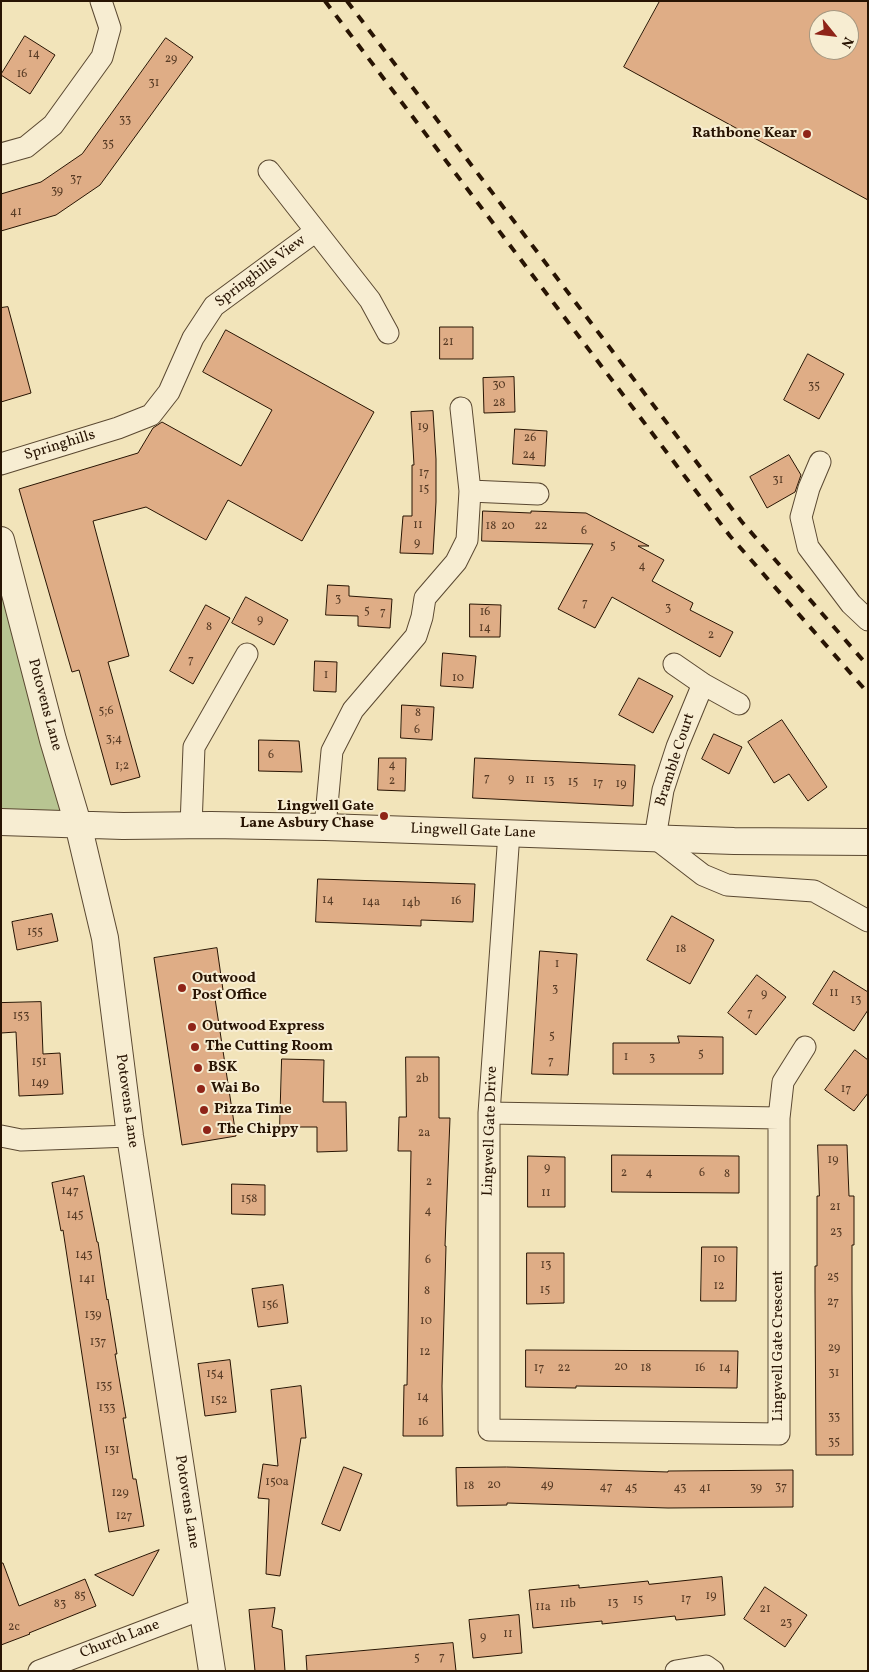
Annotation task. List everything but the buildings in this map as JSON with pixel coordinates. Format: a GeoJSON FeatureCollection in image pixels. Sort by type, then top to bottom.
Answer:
{"type":"FeatureCollection","features":[{"type":"Feature","properties":{"kind":"street"},"geometry":{"type":"LineString","coordinates":[[1,154],[26,147],[52,126],[102,57],[110,28],[101,1]]}},
{"type":"Feature","properties":{"kind":"street","name":"Springhills View"},"geometry":{"type":"LineString","coordinates":[[269,171],[370,300],[388,333]]}},
{"type":"Feature","properties":{"kind":"street","name":"Springhills View"},"geometry":{"type":"LineString","coordinates":[[118,428],[151,415],[169,392],[193,338],[214,306],[316,231]]}},
{"type":"Feature","properties":{"kind":"street"},"geometry":{"type":"LineString","coordinates":[[325,828],[332,751],[353,710],[416,636],[425,598],[456,562],[467,540],[470,492],[462,408]]}},
{"type":"Feature","properties":{"kind":"street","name":"Springhills"},"geometry":{"type":"LineString","coordinates":[[1,464],[118,428]]}},
{"type":"Feature","properties":{"kind":"street"},"geometry":{"type":"LineString","coordinates":[[820,462],[809,488],[801,517],[808,547],[851,604],[868,620]]}},
{"type":"Feature","properties":{"kind":"street"},"geometry":{"type":"LineString","coordinates":[[470,492],[538,494]]}},
{"type":"Feature","properties":{"kind":"street","name":"Potovens Lane"},"geometry":{"type":"LineString","coordinates":[[1,540],[53,740],[78,824],[104,938],[130,1136],[212,1671]]}},
{"type":"Feature","properties":{"kind":"street"},"geometry":{"type":"LineString","coordinates":[[191,826],[194,748],[247,654]]}},
{"type":"Feature","properties":{"kind":"street"},"geometry":{"type":"LineString","coordinates":[[674,664],[702,684],[739,704]]}},
{"type":"Feature","properties":{"kind":"street","name":"Bramble Court"},"geometry":{"type":"LineString","coordinates":[[655,838],[663,790],[677,747],[702,684]]}},
{"type":"Feature","properties":{"kind":"street","name":"Lingwell Gate Lane"},"geometry":{"type":"LineString","coordinates":[[1,822],[123,826],[325,828],[734,841],[868,842]]}},
{"type":"Feature","properties":{"kind":"street","name":"Lingwell Gate Drive"},"geometry":{"type":"LineString","coordinates":[[489,1430],[489,1113],[509,833]]}},
{"type":"Feature","properties":{"kind":"street"},"geometry":{"type":"LineString","coordinates":[[655,838],[703,874],[728,885],[814,891],[868,921]]}},
{"type":"Feature","properties":{"kind":"street","name":"Lingwell Gate Crescent"},"geometry":{"type":"LineString","coordinates":[[489,1430],[778,1434],[778,1118],[783,1082],[805,1047]]}},
{"type":"Feature","properties":{"kind":"street"},"geometry":{"type":"LineString","coordinates":[[489,1113],[778,1118]]}},
{"type":"Feature","properties":{"kind":"street"},"geometry":{"type":"LineString","coordinates":[[1,1136],[21,1140],[130,1136]]}},
{"type":"Feature","properties":{"kind":"street","name":"Church Lane"},"geometry":{"type":"LineString","coordinates":[[39,1671],[202,1609]]}},
{"type":"Feature","properties":{"kind":"street"},"geometry":{"type":"LineString","coordinates":[[676,1671],[706,1666],[714,1671]]}},
{"type":"Feature","properties":{"kind":"green space"},"geometry":{"type":"Polygon","coordinates":[[[1,538],[78,824],[1,822],[1,538]]]}},
{"type":"Feature","properties":{"kind":"railway"},"geometry":{"type":"LineString","coordinates":[[325,1],[730,536],[868,693]]}},
{"type":"Feature","properties":{"kind":"railway"},"geometry":{"type":"LineString","coordinates":[[347,1],[742,522],[868,666]]}},
{"type":"Feature","properties":{"kind":"place","name":"Rathbone Kear"},"geometry":{"type":"Point","coordinates":[807,134]}},
{"type":"Feature","properties":{"kind":"place","name":"Lingwell Gate Lane Asbury Chase"},"geometry":{"type":"Point","coordinates":[384,816]}},
{"type":"Feature","properties":{"kind":"place","name":"Outwood Post Office"},"geometry":{"type":"Point","coordinates":[182,988]}},
{"type":"Feature","properties":{"kind":"place","name":"Outwood Express"},"geometry":{"type":"Point","coordinates":[192,1027]}},
{"type":"Feature","properties":{"kind":"place","name":"The Cutting Room"},"geometry":{"type":"Point","coordinates":[195,1047]}},
{"type":"Feature","properties":{"kind":"place","name":"BSK"},"geometry":{"type":"Point","coordinates":[198,1068]}},
{"type":"Feature","properties":{"kind":"place","name":"Wai Bo"},"geometry":{"type":"Point","coordinates":[201,1089]}},
{"type":"Feature","properties":{"kind":"place","name":"Pizza Time"},"geometry":{"type":"Point","coordinates":[204,1110]}},
{"type":"Feature","properties":{"kind":"place","name":"The Chippy"},"geometry":{"type":"Point","coordinates":[207,1130]}}]}
